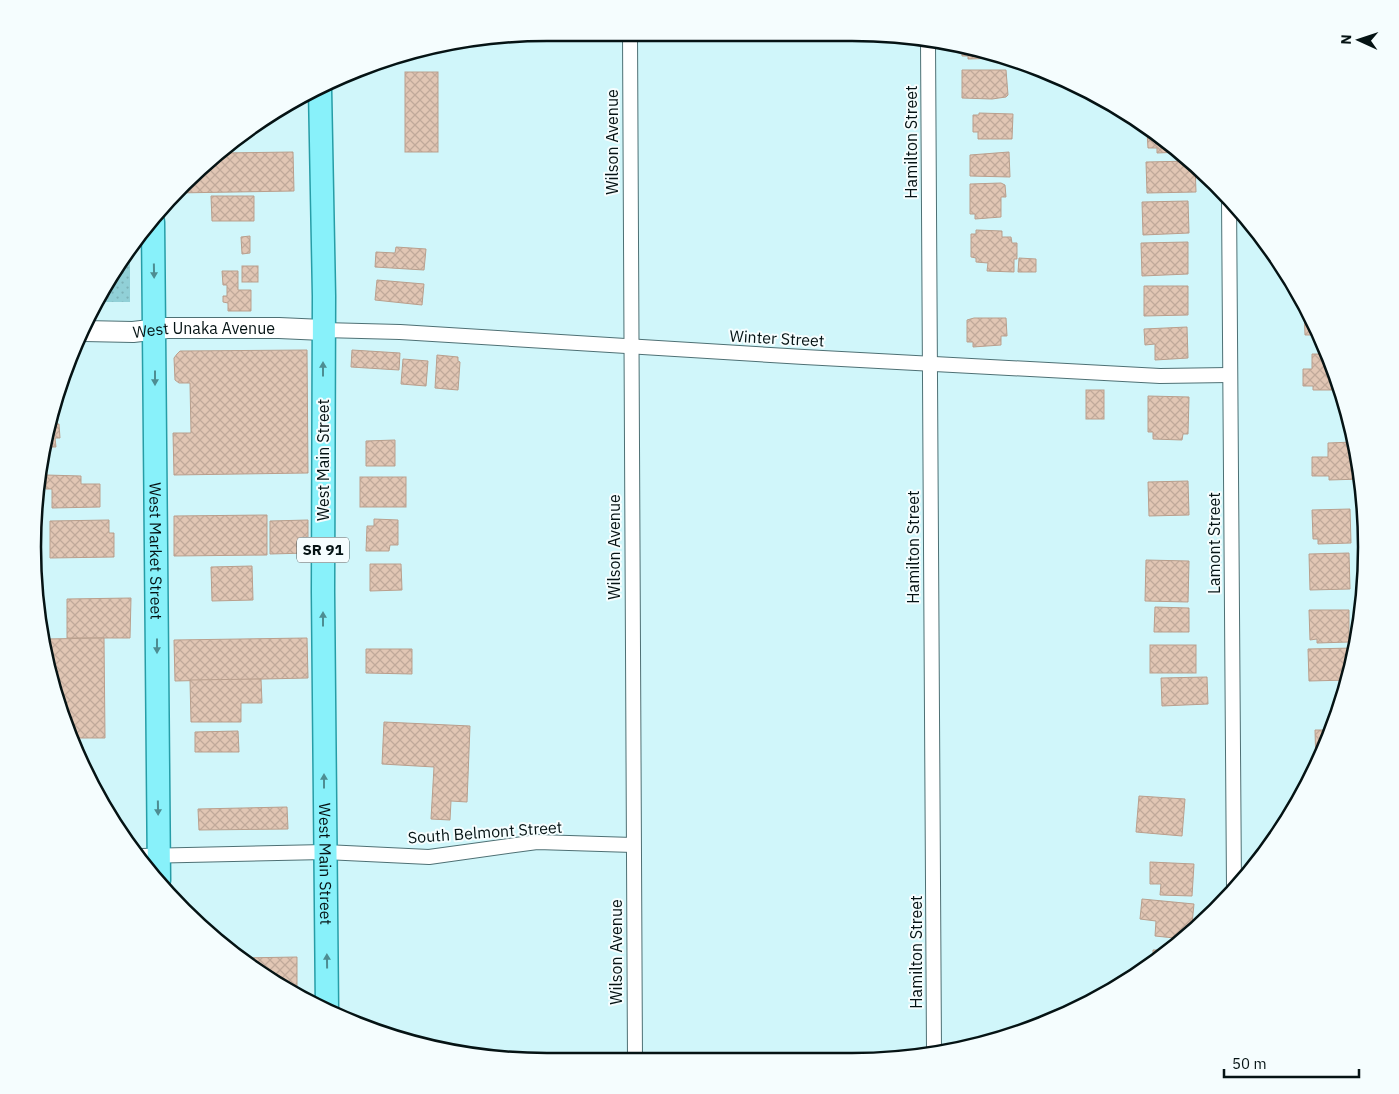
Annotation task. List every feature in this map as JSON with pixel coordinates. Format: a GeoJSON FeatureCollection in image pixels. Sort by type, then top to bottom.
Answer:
{"type":"FeatureCollection","features":[{"type":"Feature","properties":{"kind":"main road","name":"West Main Street"},"geometry":{"type":"LineString","coordinates":[[320,95],[324,330],[327,1003]]}},
{"type":"Feature","properties":{"kind":"main road","name":"West Market Street"},"geometry":{"type":"LineString","coordinates":[[150,856],[153,231]]}},
{"type":"Feature","properties":{"kind":"main road","name":"West Unaka Avenue"},"geometry":{"type":"LineString","coordinates":[[89,331],[133,332],[279,328],[324,330]]}},
{"type":"Feature","properties":{"kind":"street","name":"Wilson Avenue"},"geometry":{"type":"LineString","coordinates":[[630,41],[634,1053]]}},
{"type":"Feature","properties":{"kind":"street","name":"Hamilton Street"},"geometry":{"type":"LineString","coordinates":[[928,48],[934,1046]]}},
{"type":"Feature","properties":{"kind":"street","name":"Lamont Street"},"geometry":{"type":"LineString","coordinates":[[1229,211],[1234,878]]}},
{"type":"Feature","properties":{"kind":"street","name":"Winter Street"},"geometry":{"type":"LineString","coordinates":[[324,330],[400,332],[1160,376],[1229,375]]}},
{"type":"Feature","properties":{"kind":"street","name":"South Belmont Street"},"geometry":{"type":"LineString","coordinates":[[150,856],[325,852],[429,857],[537,842],[633,845]]}},
{"type":"Feature","properties":{"kind":"shaded area"},"geometry":{"type":"Polygon","coordinates":[[[130,261],[130,302],[105,302],[130,261]]]}},
{"type":"Feature","properties":{"kind":"building"},"geometry":{"type":"Polygon","coordinates":[[[962,53],[985,58],[968,59],[968,56],[962,56],[962,53]]]}},
{"type":"Feature","properties":{"kind":"building"},"geometry":{"type":"Polygon","coordinates":[[[962,70],[1006,70],[1008,95],[992,99],[962,98],[962,70]]]}},
{"type":"Feature","properties":{"kind":"building"},"geometry":{"type":"Polygon","coordinates":[[[405,72],[438,72],[438,152],[405,152],[405,72]]]}},
{"type":"Feature","properties":{"kind":"building"},"geometry":{"type":"Polygon","coordinates":[[[979,113],[1013,114],[1012,139],[978,139],[978,132],[973,132],[973,115],[979,115],[979,113]]]}},
{"type":"Feature","properties":{"kind":"building"},"geometry":{"type":"Polygon","coordinates":[[[1147,137],[1168,153],[1157,153],[1157,148],[1148,148],[1147,137]]]}},
{"type":"Feature","properties":{"kind":"building"},"geometry":{"type":"Polygon","coordinates":[[[293,152],[294,191],[186,193],[231,153],[293,152]]]}},
{"type":"Feature","properties":{"kind":"building"},"geometry":{"type":"Polygon","coordinates":[[[1009,152],[1010,177],[970,176],[970,155],[1009,152]]]}},
{"type":"Feature","properties":{"kind":"building"},"geometry":{"type":"Polygon","coordinates":[[[1178,161],[1195,176],[1196,192],[1147,193],[1146,162],[1178,161]]]}},
{"type":"Feature","properties":{"kind":"building"},"geometry":{"type":"Polygon","coordinates":[[[1001,183],[1005,185],[1006,197],[1001,197],[1001,217],[975,219],[975,214],[970,214],[970,184],[1001,183]]]}},
{"type":"Feature","properties":{"kind":"building"},"geometry":{"type":"Polygon","coordinates":[[[211,196],[254,196],[254,221],[212,221],[211,196]]]}},
{"type":"Feature","properties":{"kind":"building"},"geometry":{"type":"Polygon","coordinates":[[[1188,201],[1189,233],[1143,235],[1142,202],[1188,201]]]}},
{"type":"Feature","properties":{"kind":"building"},"geometry":{"type":"Polygon","coordinates":[[[976,230],[1002,231],[1002,237],[1011,237],[1012,243],[1017,243],[1017,259],[1014,259],[1014,272],[987,271],[988,263],[976,262],[976,258],[971,257],[971,234],[976,234],[976,230]]]}},
{"type":"Feature","properties":{"kind":"building"},"geometry":{"type":"Polygon","coordinates":[[[250,236],[250,253],[242,254],[241,237],[250,236]]]}},
{"type":"Feature","properties":{"kind":"building"},"geometry":{"type":"Polygon","coordinates":[[[1188,242],[1188,274],[1142,276],[1141,243],[1188,242]]]}},
{"type":"Feature","properties":{"kind":"building"},"geometry":{"type":"Polygon","coordinates":[[[396,247],[426,249],[424,270],[375,267],[376,252],[395,253],[396,247]]]}},
{"type":"Feature","properties":{"kind":"building"},"geometry":{"type":"Polygon","coordinates":[[[1019,258],[1036,259],[1036,272],[1018,272],[1019,258]]]}},
{"type":"Feature","properties":{"kind":"building"},"geometry":{"type":"Polygon","coordinates":[[[242,266],[258,266],[258,282],[242,282],[242,266]]]}},
{"type":"Feature","properties":{"kind":"building"},"geometry":{"type":"Polygon","coordinates":[[[222,271],[238,271],[238,290],[251,290],[251,311],[228,311],[228,303],[223,302],[223,296],[227,296],[227,285],[223,285],[222,271]]]}},
{"type":"Feature","properties":{"kind":"building"},"geometry":{"type":"Polygon","coordinates":[[[377,280],[424,284],[422,305],[375,300],[377,280]]]}},
{"type":"Feature","properties":{"kind":"building"},"geometry":{"type":"Polygon","coordinates":[[[1144,286],[1188,286],[1188,315],[1144,316],[1144,286]]]}},
{"type":"Feature","properties":{"kind":"building"},"geometry":{"type":"Polygon","coordinates":[[[974,318],[1006,318],[1007,336],[1001,336],[1001,345],[973,347],[973,342],[967,342],[967,320],[974,318]]]}},
{"type":"Feature","properties":{"kind":"building"},"geometry":{"type":"Polygon","coordinates":[[[1305,320],[1311,335],[1305,335],[1305,320]]]}},
{"type":"Feature","properties":{"kind":"building"},"geometry":{"type":"Polygon","coordinates":[[[1187,327],[1188,358],[1155,360],[1155,344],[1145,345],[1144,329],[1187,327]]]}},
{"type":"Feature","properties":{"kind":"building"},"geometry":{"type":"Polygon","coordinates":[[[307,350],[308,473],[174,475],[173,433],[191,433],[190,383],[179,383],[175,380],[174,358],[180,351],[307,350]]]}},
{"type":"Feature","properties":{"kind":"building"},"geometry":{"type":"Polygon","coordinates":[[[352,350],[400,353],[399,370],[351,367],[352,350]]]}},
{"type":"Feature","properties":{"kind":"building"},"geometry":{"type":"Polygon","coordinates":[[[1312,354],[1319,354],[1333,390],[1313,390],[1313,386],[1303,386],[1303,369],[1312,369],[1312,354]]]}},
{"type":"Feature","properties":{"kind":"building"},"geometry":{"type":"Polygon","coordinates":[[[437,355],[458,357],[460,362],[458,390],[435,388],[437,355]]]}},
{"type":"Feature","properties":{"kind":"building"},"geometry":{"type":"Polygon","coordinates":[[[403,359],[428,361],[426,386],[401,384],[403,359]]]}},
{"type":"Feature","properties":{"kind":"building"},"geometry":{"type":"Polygon","coordinates":[[[1086,390],[1104,390],[1104,419],[1086,419],[1086,390]]]}},
{"type":"Feature","properties":{"kind":"building"},"geometry":{"type":"Polygon","coordinates":[[[1148,396],[1189,397],[1188,434],[1183,434],[1182,440],[1153,439],[1153,432],[1148,432],[1148,396]]]}},
{"type":"Feature","properties":{"kind":"building"},"geometry":{"type":"Polygon","coordinates":[[[56,424],[59,424],[60,438],[55,438],[56,447],[51,447],[56,424]]]}},
{"type":"Feature","properties":{"kind":"building"},"geometry":{"type":"Polygon","coordinates":[[[395,440],[395,466],[366,466],[366,441],[395,440]]]}},
{"type":"Feature","properties":{"kind":"building"},"geometry":{"type":"Polygon","coordinates":[[[1347,442],[1353,479],[1329,480],[1329,476],[1312,476],[1312,457],[1328,457],[1328,443],[1347,442]]]}},
{"type":"Feature","properties":{"kind":"building"},"geometry":{"type":"Polygon","coordinates":[[[47,475],[81,476],[81,484],[100,484],[100,507],[52,508],[52,489],[46,489],[47,475]]]}},
{"type":"Feature","properties":{"kind":"building"},"geometry":{"type":"Polygon","coordinates":[[[360,477],[406,477],[406,507],[360,507],[360,477]]]}},
{"type":"Feature","properties":{"kind":"building"},"geometry":{"type":"Polygon","coordinates":[[[1188,481],[1189,515],[1149,516],[1148,482],[1188,481]]]}},
{"type":"Feature","properties":{"kind":"building"},"geometry":{"type":"Polygon","coordinates":[[[1350,509],[1351,543],[1318,544],[1318,539],[1313,539],[1312,510],[1350,509]]]}},
{"type":"Feature","properties":{"kind":"building"},"geometry":{"type":"Polygon","coordinates":[[[267,515],[267,555],[174,556],[174,516],[267,515]]]}},
{"type":"Feature","properties":{"kind":"building"},"geometry":{"type":"Polygon","coordinates":[[[374,519],[398,520],[398,545],[390,545],[389,551],[366,551],[367,526],[374,526],[374,519]]]}},
{"type":"Feature","properties":{"kind":"building"},"geometry":{"type":"Polygon","coordinates":[[[109,520],[109,533],[114,533],[114,557],[50,558],[50,521],[109,520]]]}},
{"type":"Feature","properties":{"kind":"building"},"geometry":{"type":"Polygon","coordinates":[[[308,520],[308,553],[270,554],[270,521],[308,520]]]}},
{"type":"Feature","properties":{"kind":"building"},"geometry":{"type":"Polygon","coordinates":[[[1349,553],[1350,589],[1310,590],[1309,554],[1349,553]]]}},
{"type":"Feature","properties":{"kind":"building"},"geometry":{"type":"Polygon","coordinates":[[[1146,560],[1189,561],[1188,602],[1145,601],[1146,560]]]}},
{"type":"Feature","properties":{"kind":"building"},"geometry":{"type":"Polygon","coordinates":[[[370,564],[401,564],[402,590],[370,591],[370,564]]]}},
{"type":"Feature","properties":{"kind":"building"},"geometry":{"type":"Polygon","coordinates":[[[252,566],[253,600],[212,601],[211,567],[252,566]]]}},
{"type":"Feature","properties":{"kind":"building"},"geometry":{"type":"Polygon","coordinates":[[[131,598],[130,638],[67,638],[67,599],[131,598]]]}},
{"type":"Feature","properties":{"kind":"building"},"geometry":{"type":"Polygon","coordinates":[[[1155,607],[1189,608],[1189,632],[1154,632],[1155,607]]]}},
{"type":"Feature","properties":{"kind":"building"},"geometry":{"type":"Polygon","coordinates":[[[1309,610],[1349,610],[1349,642],[1317,643],[1317,639],[1310,640],[1309,610]]]}},
{"type":"Feature","properties":{"kind":"building"},"geometry":{"type":"Polygon","coordinates":[[[104,638],[105,738],[79,738],[58,678],[50,639],[104,638]]]}},
{"type":"Feature","properties":{"kind":"building"},"geometry":{"type":"Polygon","coordinates":[[[307,638],[308,678],[175,681],[174,640],[307,638]]]}},
{"type":"Feature","properties":{"kind":"building"},"geometry":{"type":"Polygon","coordinates":[[[1150,645],[1196,645],[1196,673],[1150,673],[1150,645]]]}},
{"type":"Feature","properties":{"kind":"building"},"geometry":{"type":"Polygon","coordinates":[[[1348,648],[1340,680],[1309,681],[1308,649],[1348,648]]]}},
{"type":"Feature","properties":{"kind":"building"},"geometry":{"type":"Polygon","coordinates":[[[366,649],[412,649],[412,674],[366,673],[366,649]]]}},
{"type":"Feature","properties":{"kind":"building"},"geometry":{"type":"Polygon","coordinates":[[[1207,677],[1208,704],[1162,706],[1161,678],[1207,677]]]}},
{"type":"Feature","properties":{"kind":"building"},"geometry":{"type":"Polygon","coordinates":[[[261,679],[262,703],[241,703],[241,722],[191,722],[190,680],[261,679]]]}},
{"type":"Feature","properties":{"kind":"building"},"geometry":{"type":"Polygon","coordinates":[[[384,722],[470,726],[467,802],[451,801],[450,820],[431,819],[434,767],[382,764],[384,722]]]}},
{"type":"Feature","properties":{"kind":"building"},"geometry":{"type":"Polygon","coordinates":[[[1315,730],[1323,730],[1319,741],[1316,749],[1315,730]]]}},
{"type":"Feature","properties":{"kind":"building"},"geometry":{"type":"Polygon","coordinates":[[[238,731],[239,752],[195,752],[195,732],[238,731]]]}},
{"type":"Feature","properties":{"kind":"building"},"geometry":{"type":"Polygon","coordinates":[[[1139,796],[1185,799],[1182,836],[1136,832],[1139,796]]]}},
{"type":"Feature","properties":{"kind":"building"},"geometry":{"type":"Polygon","coordinates":[[[287,807],[288,829],[199,830],[198,809],[287,807]]]}},
{"type":"Feature","properties":{"kind":"building"},"geometry":{"type":"Polygon","coordinates":[[[1150,862],[1194,864],[1192,896],[1160,895],[1161,884],[1150,884],[1150,862]]]}},
{"type":"Feature","properties":{"kind":"building"},"geometry":{"type":"Polygon","coordinates":[[[1142,899],[1194,904],[1192,921],[1172,938],[1155,936],[1156,921],[1140,919],[1142,899]]]}},
{"type":"Feature","properties":{"kind":"building"},"geometry":{"type":"Polygon","coordinates":[[[297,957],[297,987],[266,968],[252,958],[297,957]]]}}]}
